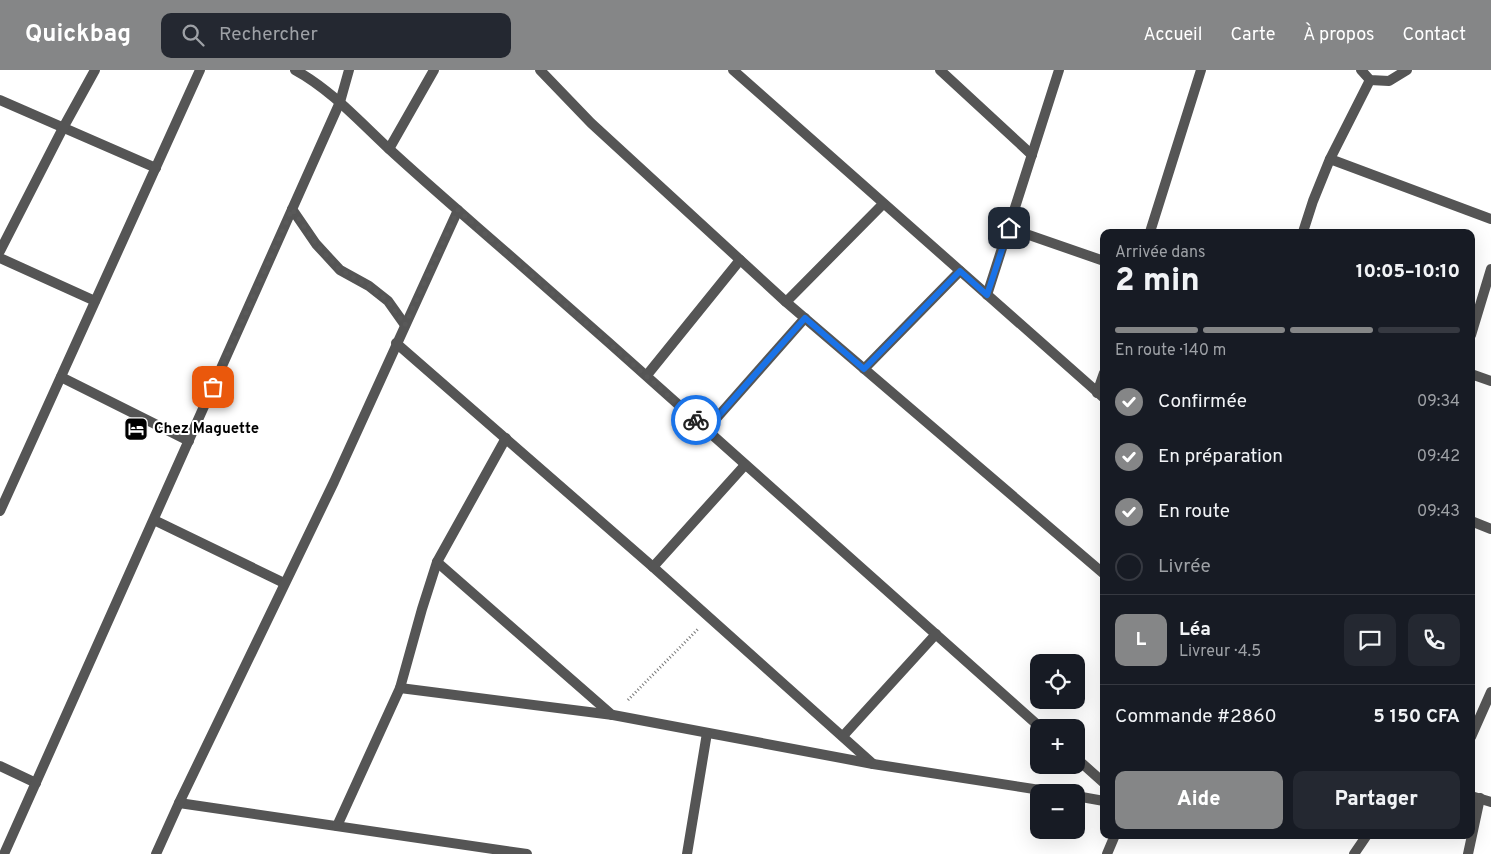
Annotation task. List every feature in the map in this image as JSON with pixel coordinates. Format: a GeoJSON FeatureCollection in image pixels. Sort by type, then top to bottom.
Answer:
{"type":"FeatureCollection","features":[{"type":"Feature","properties":{"kind":"street"},"geometry":{"type":"LineString","coordinates":[[0,252],[63,128],[95,70]]}},
{"type":"Feature","properties":{"kind":"street"},"geometry":{"type":"LineString","coordinates":[[0,511],[200,70]]}},
{"type":"Feature","properties":{"kind":"street"},"geometry":{"type":"LineString","coordinates":[[295,70],[340,102],[389,149],[1032,719]]}},
{"type":"Feature","properties":{"kind":"street"},"geometry":{"type":"LineString","coordinates":[[4,854],[340,102],[350,70]]}},
{"type":"Feature","properties":{"kind":"street"},"geometry":{"type":"LineString","coordinates":[[389,149],[434,70]]}},
{"type":"Feature","properties":{"kind":"street"},"geometry":{"type":"LineString","coordinates":[[540,70],[591,123],[786,302],[1100,571]]}},
{"type":"Feature","properties":{"kind":"street"},"geometry":{"type":"LineString","coordinates":[[732,70],[1100,395]]}},
{"type":"Feature","properties":{"kind":"street"},"geometry":{"type":"LineString","coordinates":[[940,70],[1032,155]]}},
{"type":"Feature","properties":{"kind":"street"},"geometry":{"type":"LineString","coordinates":[[987,295],[1059,70]]}},
{"type":"Feature","properties":{"kind":"street"},"geometry":{"type":"LineString","coordinates":[[1151,229],[1201,70]]}},
{"type":"Feature","properties":{"kind":"street"},"geometry":{"type":"LineString","coordinates":[[1361,70],[1370,80],[1388,81],[1408,70]]}},
{"type":"Feature","properties":{"kind":"street"},"geometry":{"type":"LineString","coordinates":[[1304,229],[1312,201],[1330,159],[1370,80]]}},
{"type":"Feature","properties":{"kind":"street"},"geometry":{"type":"LineString","coordinates":[[0,100],[156,168]]}},
{"type":"Feature","properties":{"kind":"street"},"geometry":{"type":"LineString","coordinates":[[1330,159],[1491,219]]}},
{"type":"Feature","properties":{"kind":"street"},"geometry":{"type":"LineString","coordinates":[[786,302],[883,204]]}},
{"type":"Feature","properties":{"kind":"street"},"geometry":{"type":"LineString","coordinates":[[292,209],[316,244],[340,270],[369,286],[388,301],[405,325]]}},
{"type":"Feature","properties":{"kind":"street"},"geometry":{"type":"LineString","coordinates":[[156,854],[284,583],[334,482],[458,210]]}},
{"type":"Feature","properties":{"kind":"street"},"geometry":{"type":"LineString","coordinates":[[1009,228],[1100,259]]}},
{"type":"Feature","properties":{"kind":"street"},"geometry":{"type":"LineString","coordinates":[[0,258],[95,301]]}},
{"type":"Feature","properties":{"kind":"street"},"geometry":{"type":"LineString","coordinates":[[646,375],[740,260]]}},
{"type":"Feature","properties":{"kind":"street"},"geometry":{"type":"LineString","coordinates":[[1475,322],[1491,269]]}},
{"type":"Feature","properties":{"kind":"street"},"geometry":{"type":"LineString","coordinates":[[864,369],[960,271]]}},
{"type":"Feature","properties":{"kind":"street"},"geometry":{"type":"LineString","coordinates":[[706,430],[805,318]]}},
{"type":"Feature","properties":{"kind":"street"},"geometry":{"type":"LineString","coordinates":[[396,343],[710,617],[874,764]]}},
{"type":"Feature","properties":{"kind":"street"},"geometry":{"type":"LineString","coordinates":[[1475,375],[1491,381]]}},
{"type":"Feature","properties":{"kind":"street"},"geometry":{"type":"LineString","coordinates":[[61,377],[189,441]]}},
{"type":"Feature","properties":{"kind":"street"},"geometry":{"type":"LineString","coordinates":[[337,826],[400,688],[437,562],[506,438]]}},
{"type":"Feature","properties":{"kind":"street"},"geometry":{"type":"LineString","coordinates":[[653,567],[745,464]]}},
{"type":"Feature","properties":{"kind":"street"},"geometry":{"type":"LineString","coordinates":[[154,520],[284,583]]}},
{"type":"Feature","properties":{"kind":"street"},"geometry":{"type":"LineString","coordinates":[[1475,523],[1491,529]]}},
{"type":"Feature","properties":{"kind":"street"},"geometry":{"type":"LineString","coordinates":[[437,562],[613,715]]}},
{"type":"Feature","properties":{"kind":"street"},"geometry":{"type":"LineString","coordinates":[[843,736],[936,634]]}},
{"type":"Feature","properties":{"kind":"street"},"geometry":{"type":"LineString","coordinates":[[400,688],[613,715],[874,764],[1030,788]]}},
{"type":"Feature","properties":{"kind":"street"},"geometry":{"type":"LineString","coordinates":[[1475,728],[1491,692]]}},
{"type":"Feature","properties":{"kind":"street"},"geometry":{"type":"LineString","coordinates":[[687,854],[707,733]]}},
{"type":"Feature","properties":{"kind":"street"},"geometry":{"type":"LineString","coordinates":[[0,766],[36,783]]}},
{"type":"Feature","properties":{"kind":"street"},"geometry":{"type":"LineString","coordinates":[[1085,766],[1100,779]]}},
{"type":"Feature","properties":{"kind":"street"},"geometry":{"type":"LineString","coordinates":[[1085,797],[1100,799]]}},
{"type":"Feature","properties":{"kind":"street"},"geometry":{"type":"LineString","coordinates":[[1476,797],[1491,802]]}},
{"type":"Feature","properties":{"kind":"street"},"geometry":{"type":"LineString","coordinates":[[179,803],[526,854]]}},
{"type":"Feature","properties":{"kind":"street"},"geometry":{"type":"LineString","coordinates":[[1107,854],[1113,839]]}},
{"type":"Feature","properties":{"kind":"street"},"geometry":{"type":"LineString","coordinates":[[1354,854],[1364,839]]}},
{"type":"Feature","properties":{"kind":"street"},"geometry":{"type":"LineString","coordinates":[[1468,854],[1470,839]]}},
{"type":"Feature","properties":{"kind":"path"},"geometry":{"type":"LineString","coordinates":[[613,715],[710,617]]}},
{"type":"Feature","properties":{"kind":"way so far"},"geometry":{"type":"LineString","coordinates":[[213,387],[292,209],[316,244],[340,270],[369,286],[388,301],[405,325],[458,210],[696,420]]}},
{"type":"Feature","properties":{"kind":"place","name":"Chez Maguette"},"geometry":{"type":"Point","coordinates":[136,429]}},
{"type":"Feature","properties":{"kind":"route"},"geometry":{"type":"LineString","coordinates":[[696,420],[706,430],[805,318],[864,369],[960,271],[987,295],[1009,228]]}}]}
